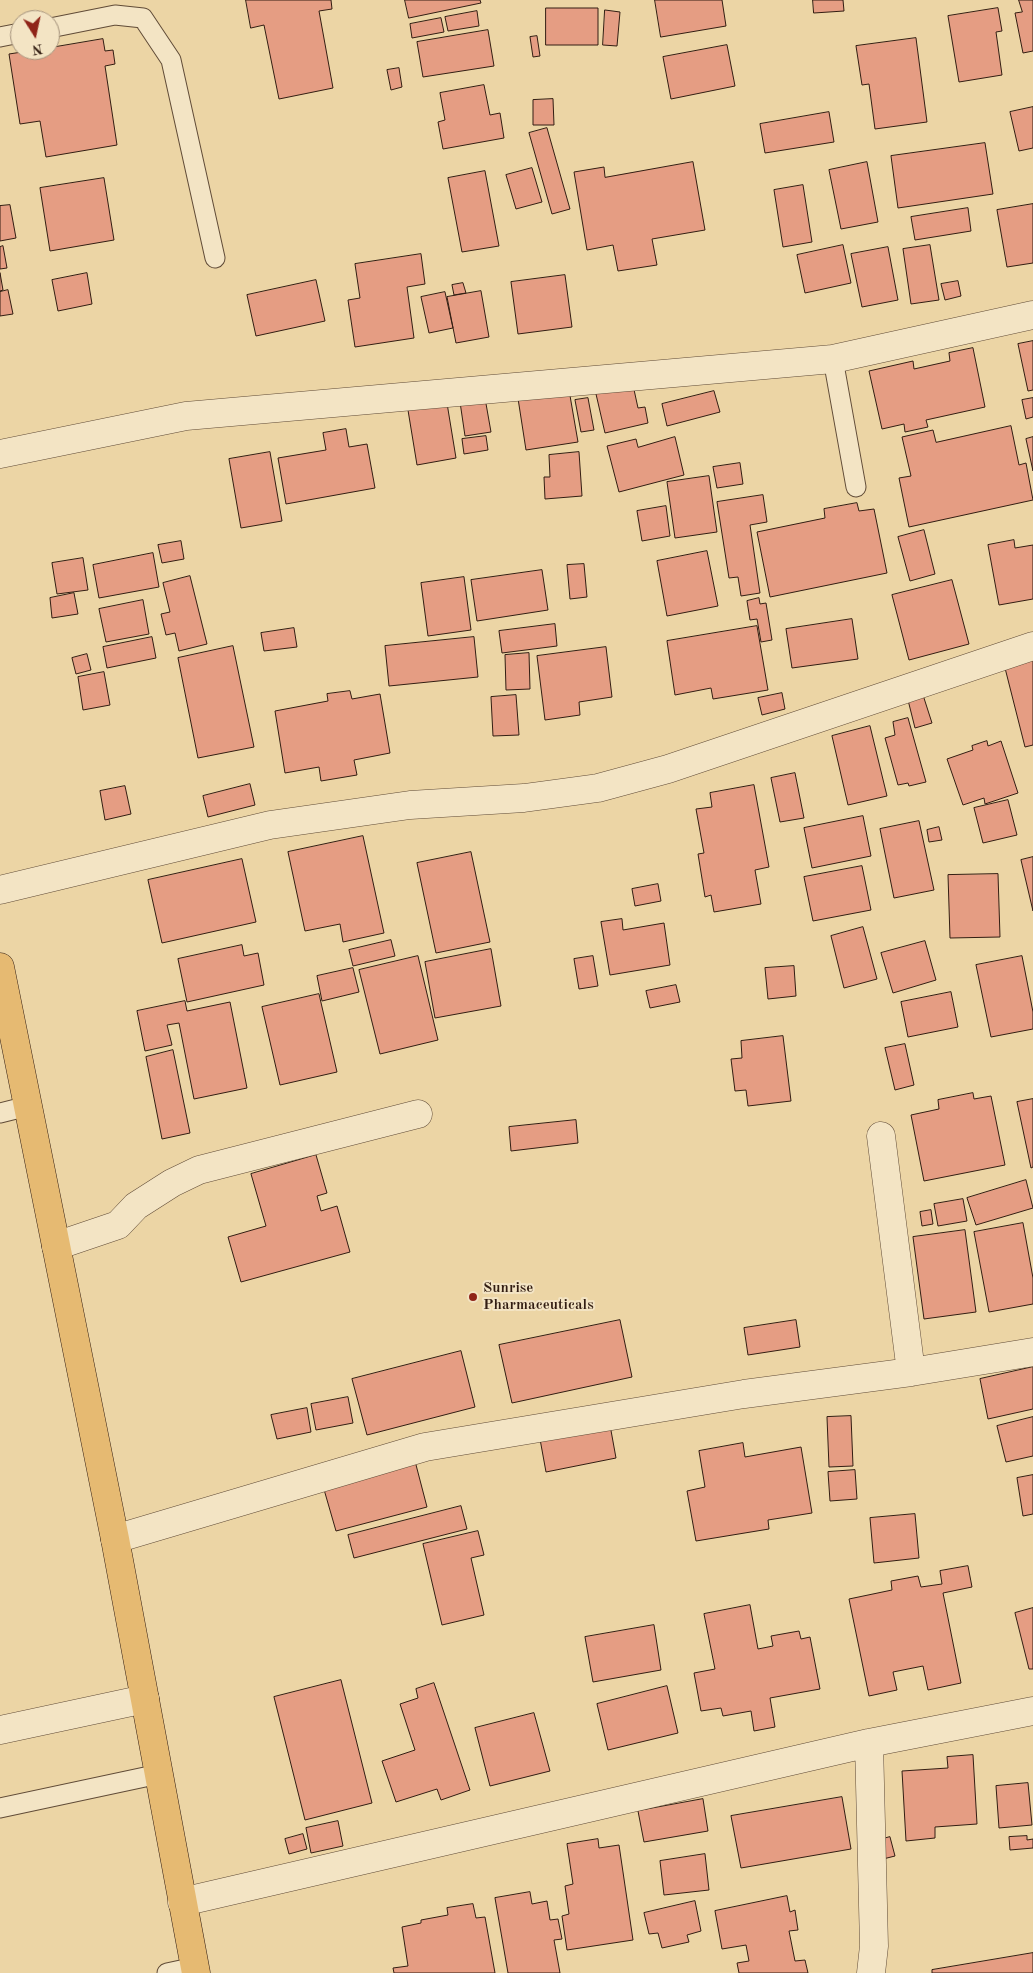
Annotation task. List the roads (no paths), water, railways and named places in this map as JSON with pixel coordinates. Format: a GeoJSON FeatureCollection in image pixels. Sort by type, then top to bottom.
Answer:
{"type":"FeatureCollection","features":[{"type":"Feature","properties":{"kind":"highway"},"geometry":{"type":"LineString","coordinates":[[0,967],[115,1538],[196,1970]]}},
{"type":"Feature","properties":{"kind":"street"},"geometry":{"type":"LineString","coordinates":[[0,454],[186,416],[833,359],[1033,315]]}},
{"type":"Feature","properties":{"kind":"street"},"geometry":{"type":"LineString","coordinates":[[0,890],[270,825],[410,805],[524,798],[598,788],[668,769],[1033,646]]}},
{"type":"Feature","properties":{"kind":"street"},"geometry":{"type":"LineString","coordinates":[[56,1246],[118,1225],[136,1206],[172,1183],[199,1170],[418,1114]]}},
{"type":"Feature","properties":{"kind":"street"},"geometry":{"type":"LineString","coordinates":[[881,1136],[911,1372]]}},
{"type":"Feature","properties":{"kind":"street"},"geometry":{"type":"LineString","coordinates":[[115,1538],[425,1447],[744,1394],[911,1372],[1033,1352]]}},
{"type":"Feature","properties":{"kind":"street"},"geometry":{"type":"LineString","coordinates":[[0,1730],[146,1699]]}},
{"type":"Feature","properties":{"kind":"street"},"geometry":{"type":"LineString","coordinates":[[182,1902],[869,1744],[1033,1712]]}},
{"type":"Feature","properties":{"kind":"street"},"geometry":{"type":"LineString","coordinates":[[869,1744],[874,1946],[871,1973]]}},
{"type":"Feature","properties":{"kind":"lane"},"geometry":{"type":"LineString","coordinates":[[60,26],[115,15],[143,18],[171,60],[215,258]]}},
{"type":"Feature","properties":{"kind":"lane"},"geometry":{"type":"LineString","coordinates":[[833,359],[856,487]]}},
{"type":"Feature","properties":{"kind":"lane"},"geometry":{"type":"LineString","coordinates":[[0,1112],[28,1106]]}},
{"type":"Feature","properties":{"kind":"lane"},"geometry":{"type":"LineString","coordinates":[[0,1808],[159,1774]]}},
{"type":"Feature","properties":{"kind":"lane"},"geometry":{"type":"LineString","coordinates":[[166,1973],[196,1970]]}},
{"type":"Feature","properties":{"kind":"place","name":"Sunrise Pharmaceuticals"},"geometry":{"type":"Point","coordinates":[473,1297]}}]}
